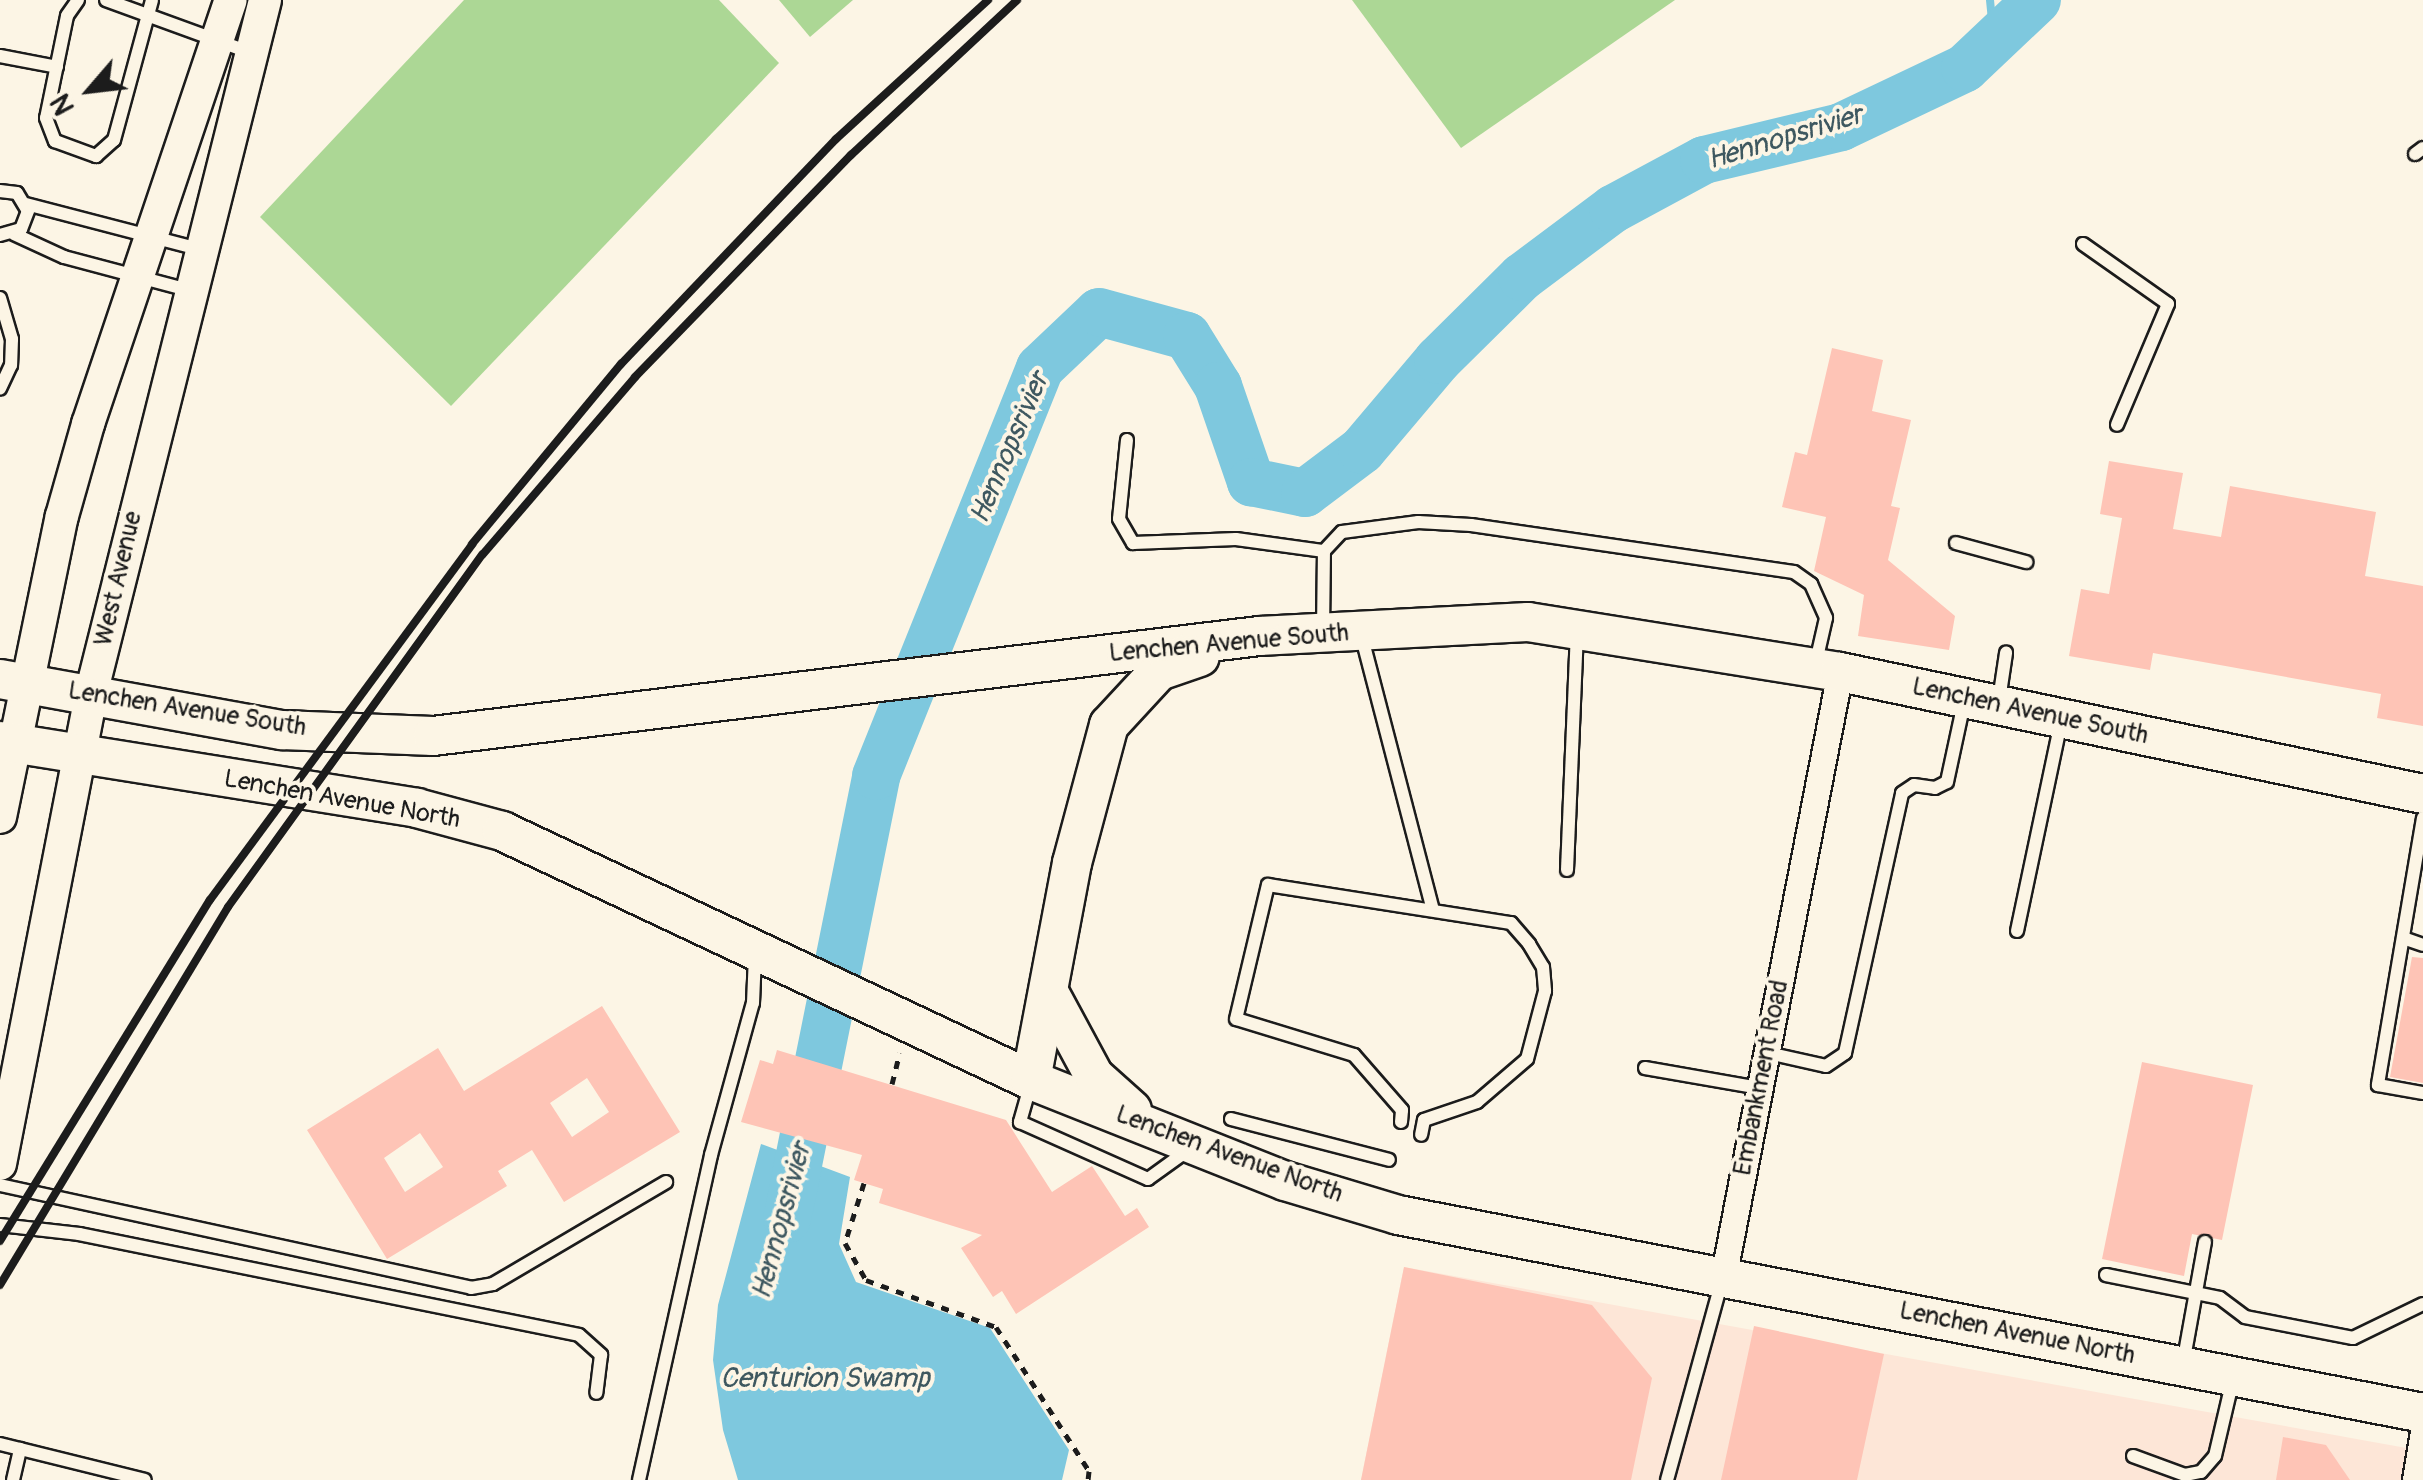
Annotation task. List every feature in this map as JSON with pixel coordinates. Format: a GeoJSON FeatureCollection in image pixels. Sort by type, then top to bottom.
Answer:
{"type":"FeatureCollection","features":[{"type":"Feature","properties":{"kind":"main road","name":"Lenchen Avenue South"},"geometry":{"type":"LineString","coordinates":[[14,682],[282,730],[432,736],[1259,636],[1528,622],[1827,670],[2423,794]]}},
{"type":"Feature","properties":{"kind":"main road"},"geometry":{"type":"LineString","coordinates":[[1031,1080],[1050,996],[1072,863],[1109,725],[1158,671],[1259,636]]}},
{"type":"Feature","properties":{"kind":"main road","name":"Lenchen Avenue North"},"geometry":{"type":"LineString","coordinates":[[8,743],[82,759],[417,808],[502,830],[757,949],[907,1026],[1031,1080],[1285,1181],[1398,1215],[1516,1241],[1724,1273],[2423,1413]]}},
{"type":"Feature","properties":{"kind":"main road"},"geometry":{"type":"LineString","coordinates":[[1050,996],[1077,1051],[1117,1102],[1196,1144]]}},
{"type":"Feature","properties":{"kind":"street"},"geometry":{"type":"LineString","coordinates":[[0,817],[14,682],[138,277],[231,0]]}},
{"type":"Feature","properties":{"kind":"street","name":"West Avenue"},"geometry":{"type":"LineString","coordinates":[[0,1164],[82,759],[91,694],[188,290],[264,0]]}},
{"type":"Feature","properties":{"kind":"street","name":"Embankment Road"},"geometry":{"type":"LineString","coordinates":[[1724,1273],[1768,1052],[1827,670]]}},
{"type":"Feature","properties":{"kind":"street"},"geometry":{"type":"LineString","coordinates":[[2416,1480],[2423,1431]]}},
{"type":"Feature","properties":{"kind":"lane"},"geometry":{"type":"LineString","coordinates":[[78,0],[67,16],[49,134],[66,150],[102,154],[114,140],[150,6]]}},
{"type":"Feature","properties":{"kind":"lane"},"geometry":{"type":"LineString","coordinates":[[106,0],[150,6],[249,52]]}},
{"type":"Feature","properties":{"kind":"lane"},"geometry":{"type":"LineString","coordinates":[[0,56],[57,67]]}},
{"type":"Feature","properties":{"kind":"lane"},"geometry":{"type":"LineString","coordinates":[[0,190],[17,193],[26,204],[199,249]]}},
{"type":"Feature","properties":{"kind":"lane"},"geometry":{"type":"LineString","coordinates":[[5,238],[25,224],[26,204]]}},
{"type":"Feature","properties":{"kind":"lane"},"geometry":{"type":"LineString","coordinates":[[5,238],[188,290]]}},
{"type":"Feature","properties":{"kind":"lane"},"geometry":{"type":"LineString","coordinates":[[2084,244],[2168,304],[2117,425]]}},
{"type":"Feature","properties":{"kind":"lane"},"geometry":{"type":"LineString","coordinates":[[0,298],[12,339],[11,365],[0,389]]}},
{"type":"Feature","properties":{"kind":"lane"},"geometry":{"type":"LineString","coordinates":[[1127,440],[1119,519],[1133,544],[1236,540],[1324,551]]}},
{"type":"Feature","properties":{"kind":"lane"},"geometry":{"type":"LineString","coordinates":[[1322,633],[1324,551],[1342,532],[1418,522],[1551,534],[1794,572],[1812,584],[1826,618],[1827,670]]}},
{"type":"Feature","properties":{"kind":"lane"},"geometry":{"type":"LineString","coordinates":[[1956,543],[2026,562]]}},
{"type":"Feature","properties":{"kind":"lane"},"geometry":{"type":"LineString","coordinates":[[1567,870],[1577,630]]}},
{"type":"Feature","properties":{"kind":"lane"},"geometry":{"type":"LineString","coordinates":[[1361,631],[1434,910]]}},
{"type":"Feature","properties":{"kind":"lane"},"geometry":{"type":"LineString","coordinates":[[1768,1052],[1826,1066],[1845,1053],[1902,793],[1914,784],[1935,788],[1947,782],[2006,653]]}},
{"type":"Feature","properties":{"kind":"lane"},"geometry":{"type":"LineString","coordinates":[[2018,931],[2062,719]]}},
{"type":"Feature","properties":{"kind":"lane"},"geometry":{"type":"LineString","coordinates":[[2423,818],[2378,1085],[2423,1093]]}},
{"type":"Feature","properties":{"kind":"lane"},"geometry":{"type":"LineString","coordinates":[[1401,1122],[1402,1110],[1354,1054],[1248,1027],[1234,1012],[1268,885],[1511,923],[1543,967],[1546,991],[1527,1059],[1478,1102],[1424,1120],[1421,1135]]}},
{"type":"Feature","properties":{"kind":"lane"},"geometry":{"type":"LineString","coordinates":[[2403,938],[2423,945]]}},
{"type":"Feature","properties":{"kind":"lane"},"geometry":{"type":"LineString","coordinates":[[639,1480],[711,1155],[753,1003],[757,949]]}},
{"type":"Feature","properties":{"kind":"lane"},"geometry":{"type":"LineString","coordinates":[[1646,1068],[1760,1088]]}},
{"type":"Feature","properties":{"kind":"lane"},"geometry":{"type":"LineString","coordinates":[[1231,1119],[1389,1160]]}},
{"type":"Feature","properties":{"kind":"lane"},"geometry":{"type":"LineString","coordinates":[[0,1185],[472,1288],[493,1284],[666,1182]]}},
{"type":"Feature","properties":{"kind":"lane"},"geometry":{"type":"LineString","coordinates":[[0,1224],[79,1234],[580,1335],[601,1355],[596,1392]]}},
{"type":"Feature","properties":{"kind":"lane"},"geometry":{"type":"LineString","coordinates":[[2182,1366],[2205,1242]]}},
{"type":"Feature","properties":{"kind":"lane","name":"Embankment Road"},"geometry":{"type":"LineString","coordinates":[[1666,1480],[1724,1273]]}},
{"type":"Feature","properties":{"kind":"lane"},"geometry":{"type":"LineString","coordinates":[[2106,1276],[2220,1298],[2259,1321],[2354,1338],[2423,1304]]}},
{"type":"Feature","properties":{"kind":"lane"},"geometry":{"type":"LineString","coordinates":[[2133,1456],[2184,1475],[2201,1472],[2215,1456],[2233,1376]]}},
{"type":"Feature","properties":{"kind":"lane"},"geometry":{"type":"LineString","coordinates":[[0,1444],[145,1480]]}},
{"type":"Feature","properties":{"kind":"lane"},"geometry":{"type":"LineString","coordinates":[[12,1480],[20,1448]]}},
{"type":"Feature","properties":{"kind":"path"},"geometry":{"type":"LineString","coordinates":[[864,1183],[846,1243],[866,1280],[996,1327],[1089,1471],[1088,1480]]}},
{"type":"Feature","properties":{"kind":"shaded area"},"geometry":{"type":"Polygon","coordinates":[[[1404,1267],[2423,1451],[2423,1480],[1361,1480],[1404,1267]]]}},
{"type":"Feature","properties":{"kind":"green space"},"geometry":{"type":"Polygon","coordinates":[[[464,0],[719,0],[779,63],[451,406],[260,217],[464,0]]]}},
{"type":"Feature","properties":{"kind":"green space"},"geometry":{"type":"Polygon","coordinates":[[[779,0],[853,0],[810,37],[779,0]]]}},
{"type":"Feature","properties":{"kind":"green space"},"geometry":{"type":"Polygon","coordinates":[[[1352,0],[1675,0],[1461,148],[1352,0]]]}},
{"type":"Feature","properties":{"kind":"water","name":"Centurion Swamp"},"geometry":{"type":"Polygon","coordinates":[[[761,1144],[850,1177],[839,1244],[856,1282],[990,1328],[1069,1450],[1062,1480],[738,1480],[723,1430],[713,1360],[718,1305],[761,1144]]]}},
{"type":"Feature","properties":{"kind":"building"},"geometry":{"type":"Polygon","coordinates":[[[1832,348],[1883,360],[1872,411],[1911,420],[1891,506],[1900,508],[1888,560],[1955,616],[1949,650],[1858,636],[1864,595],[1814,571],[1826,517],[1782,507],[1795,452],[1807,455],[1832,348]]]}},
{"type":"Feature","properties":{"kind":"building"},"geometry":{"type":"Polygon","coordinates":[[[2109,461],[2183,473],[2173,529],[2221,537],[2230,486],[2376,512],[2365,576],[2423,586],[2423,726],[2377,718],[2381,694],[2153,653],[2150,670],[2069,656],[2081,589],[2109,594],[2122,518],[2100,514],[2109,461]]]}},
{"type":"Feature","properties":{"kind":"building"},"geometry":{"type":"Polygon","coordinates":[[[2412,957],[2423,958],[2423,1083],[2390,1077],[2412,957]]]}},
{"type":"Feature","properties":{"kind":"building"},"geometry":{"type":"Polygon","coordinates":[[[602,1006],[680,1132],[564,1202],[532,1150],[498,1171],[507,1186],[387,1259],[307,1130],[438,1048],[464,1091],[602,1006]],[[587,1078],[550,1103],[572,1137],[609,1112],[587,1078]],[[420,1133],[384,1158],[405,1192],[443,1167],[420,1133]]]}},
{"type":"Feature","properties":{"kind":"building"},"geometry":{"type":"Polygon","coordinates":[[[777,1050],[1006,1120],[1052,1192],[1092,1166],[1125,1216],[1137,1208],[1149,1227],[1016,1314],[1002,1291],[993,1297],[961,1248],[982,1235],[879,1203],[883,1189],[854,1180],[862,1155],[741,1122],[760,1060],[773,1064],[777,1050]]]}},
{"type":"Feature","properties":{"kind":"building"},"geometry":{"type":"Polygon","coordinates":[[[2142,1062],[2253,1085],[2222,1240],[2192,1234],[2184,1276],[2102,1259],[2142,1062]]]}},
{"type":"Feature","properties":{"kind":"building"},"geometry":{"type":"Polygon","coordinates":[[[1404,1267],[1592,1305],[1652,1378],[1631,1480],[1361,1480],[1404,1267]]]}},
{"type":"Feature","properties":{"kind":"building"},"geometry":{"type":"Polygon","coordinates":[[[1754,1326],[1884,1354],[1857,1480],[1721,1480],[1754,1326]]]}},
{"type":"Feature","properties":{"kind":"building"},"geometry":{"type":"Polygon","coordinates":[[[2283,1437],[2326,1445],[2350,1480],[2276,1480],[2283,1437]]]}},
{"type":"Feature","properties":{"kind":"waterway"},"geometry":{"type":"LineString","coordinates":[[1990,0],[1994,41]]}},
{"type":"Feature","properties":{"kind":"waterway","name":"Hennopsrivier"},"geometry":{"type":"LineString","coordinates":[[787,1219],[876,776],[1040,368],[1099,312],[1187,336],[1218,386],[1251,482],[1305,493],[1362,450],[1438,360],[1522,277],[1613,209],[1704,160],[1841,127],[1965,68],[2037,0]]}},
{"type":"Feature","properties":{"kind":"railway"},"geometry":{"type":"LineString","coordinates":[[0,1241],[210,900],[472,544],[621,364],[836,139],[988,0]]}},
{"type":"Feature","properties":{"kind":"railway"},"geometry":{"type":"LineString","coordinates":[[0,1285],[228,907],[483,554],[635,377],[851,155],[1017,0]]}}]}
